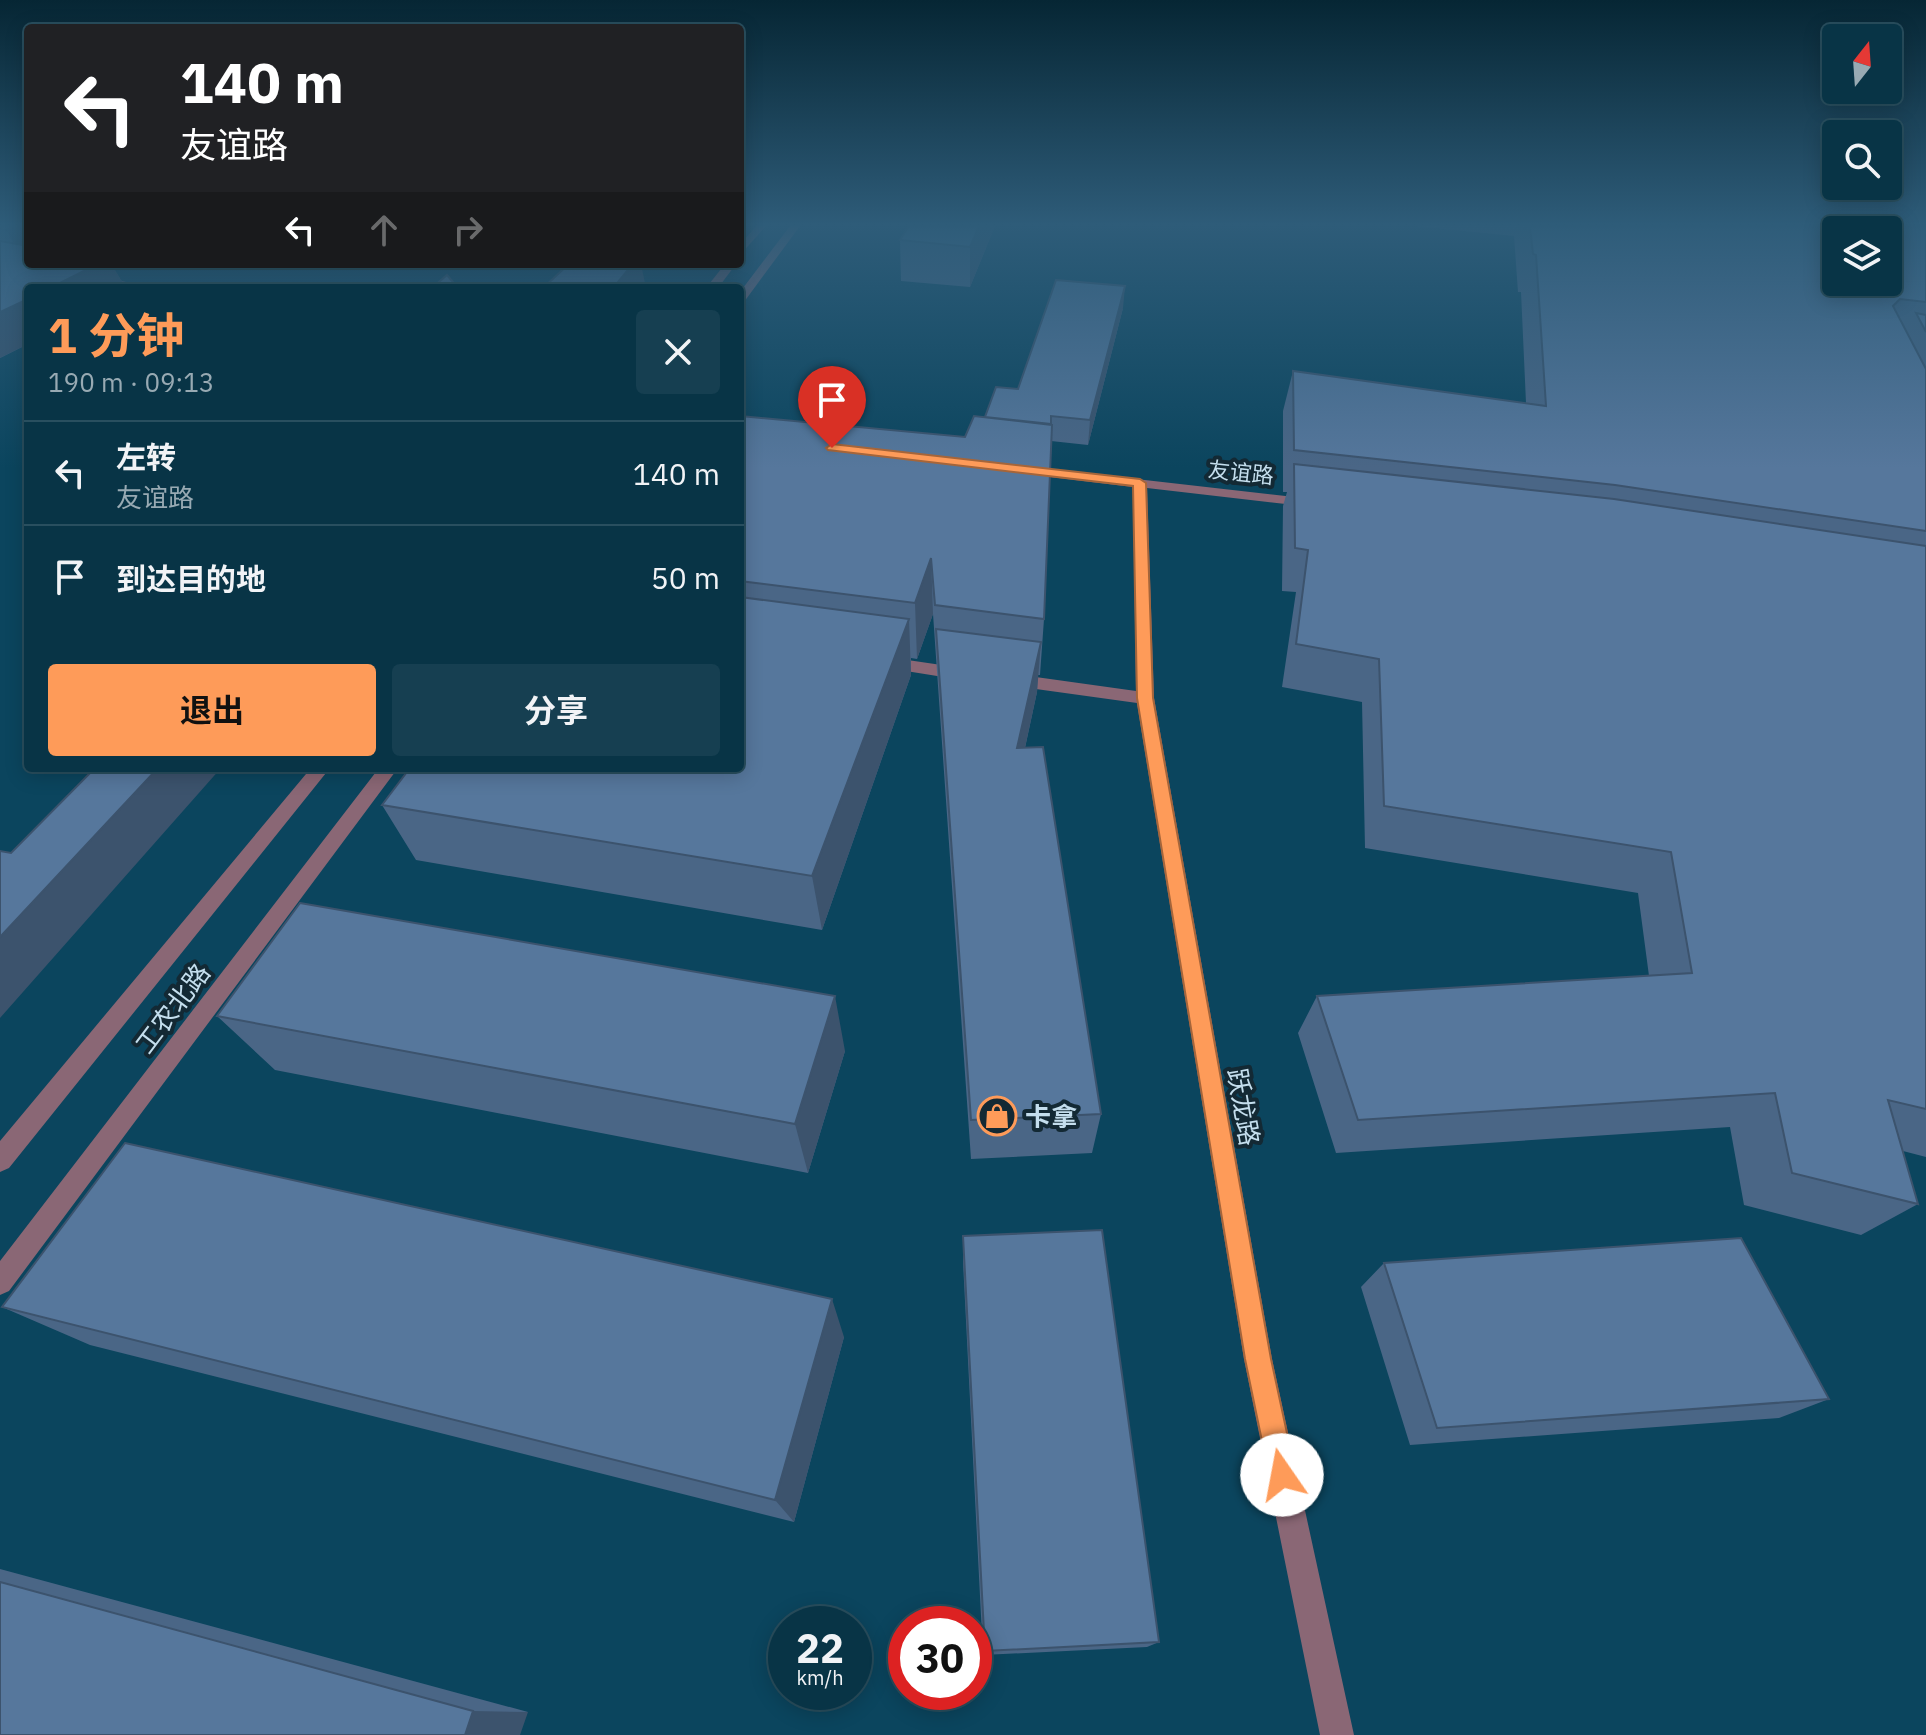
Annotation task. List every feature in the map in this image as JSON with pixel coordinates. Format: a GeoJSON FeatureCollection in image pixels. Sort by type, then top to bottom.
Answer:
{"type":"FeatureCollection","features":[{"type":"Feature","properties":{"kind":"street","name":"友谊路"},"geometry":{"type":"LineString","coordinates":[[1001,467],[1327,504]]}},
{"type":"Feature","properties":{"kind":"street","name":"跃龙路"},"geometry":{"type":"LineString","coordinates":[[1140,483],[1145,698],[1258,1359],[1337,1735]]}},
{"type":"Feature","properties":{"kind":"street"},"geometry":{"type":"LineString","coordinates":[[865,660],[1145,698]]}},
{"type":"Feature","properties":{"kind":"street","name":"工农北路"},"geometry":{"type":"LineString","coordinates":[[0,1160],[318,772]]}},
{"type":"Feature","properties":{"kind":"street","name":"工农北路"},"geometry":{"type":"LineString","coordinates":[[0,1282],[386,772]]}},
{"type":"Feature","properties":{"kind":"building"},"geometry":{"type":"Polygon","coordinates":[[[1047,307],[1120,307],[1090,420],[1051,416],[1051,424],[985,417],[996,387],[1018,389],[1047,307]]]}},
{"type":"Feature","properties":{"kind":"building"},"geometry":{"type":"Polygon","coordinates":[[[1539,307],[1894,307],[1926,369],[1926,531],[1615,485],[1294,450],[1293,371],[1546,406],[1539,307]]]}},
{"type":"Feature","properties":{"kind":"building"},"geometry":{"type":"Polygon","coordinates":[[[1916,313],[1926,315],[1926,332],[1916,313]]]}},
{"type":"Feature","properties":{"kind":"building"},"geometry":{"type":"Polygon","coordinates":[[[744,416],[965,437],[974,416],[1052,425],[1044,619],[935,605],[931,558],[915,603],[744,582],[744,416]]]}},
{"type":"Feature","properties":{"kind":"building"},"geometry":{"type":"Polygon","coordinates":[[[1294,464],[1614,499],[1926,546],[1926,1109],[1888,1100],[1918,1204],[1792,1173],[1775,1093],[1358,1120],[1317,996],[1692,973],[1671,852],[1384,806],[1379,659],[1296,644],[1308,550],[1295,548],[1294,464]]]}},
{"type":"Feature","properties":{"kind":"building"},"geometry":{"type":"Polygon","coordinates":[[[744,598],[909,619],[812,876],[382,805],[407,772],[744,772],[744,598]]]}},
{"type":"Feature","properties":{"kind":"building"},"geometry":{"type":"Polygon","coordinates":[[[936,629],[1041,642],[1017,748],[1043,747],[1101,1114],[971,1120],[936,629]]]}},
{"type":"Feature","properties":{"kind":"building"},"geometry":{"type":"Polygon","coordinates":[[[91,772],[154,772],[0,937],[0,851],[11,853],[91,772]]]}},
{"type":"Feature","properties":{"kind":"building"},"geometry":{"type":"Polygon","coordinates":[[[300,903],[835,996],[795,1124],[217,1016],[300,903]]]}},
{"type":"Feature","properties":{"kind":"building"},"geometry":{"type":"Polygon","coordinates":[[[125,1143],[832,1299],[775,1500],[2,1307],[125,1143]]]}},
{"type":"Feature","properties":{"kind":"building"},"geometry":{"type":"Polygon","coordinates":[[[1102,1230],[1159,1642],[992,1651],[992,1606],[983,1606],[963,1236],[1102,1230]]]}},
{"type":"Feature","properties":{"kind":"building"},"geometry":{"type":"Polygon","coordinates":[[[1741,1238],[1829,1399],[1437,1428],[1384,1263],[1741,1238]]]}},
{"type":"Feature","properties":{"kind":"building"},"geometry":{"type":"Polygon","coordinates":[[[0,1582],[473,1711],[465,1735],[0,1735],[0,1582]]]}},
{"type":"Feature","properties":{"kind":"place","name":"卡拿"},"geometry":{"type":"Point","coordinates":[997,1116]}},
{"type":"Feature","properties":{"kind":"route"},"geometry":{"type":"LineString","coordinates":[[832,448],[1140,483],[1145,698],[1258,1359],[1282,1475]]}}]}
